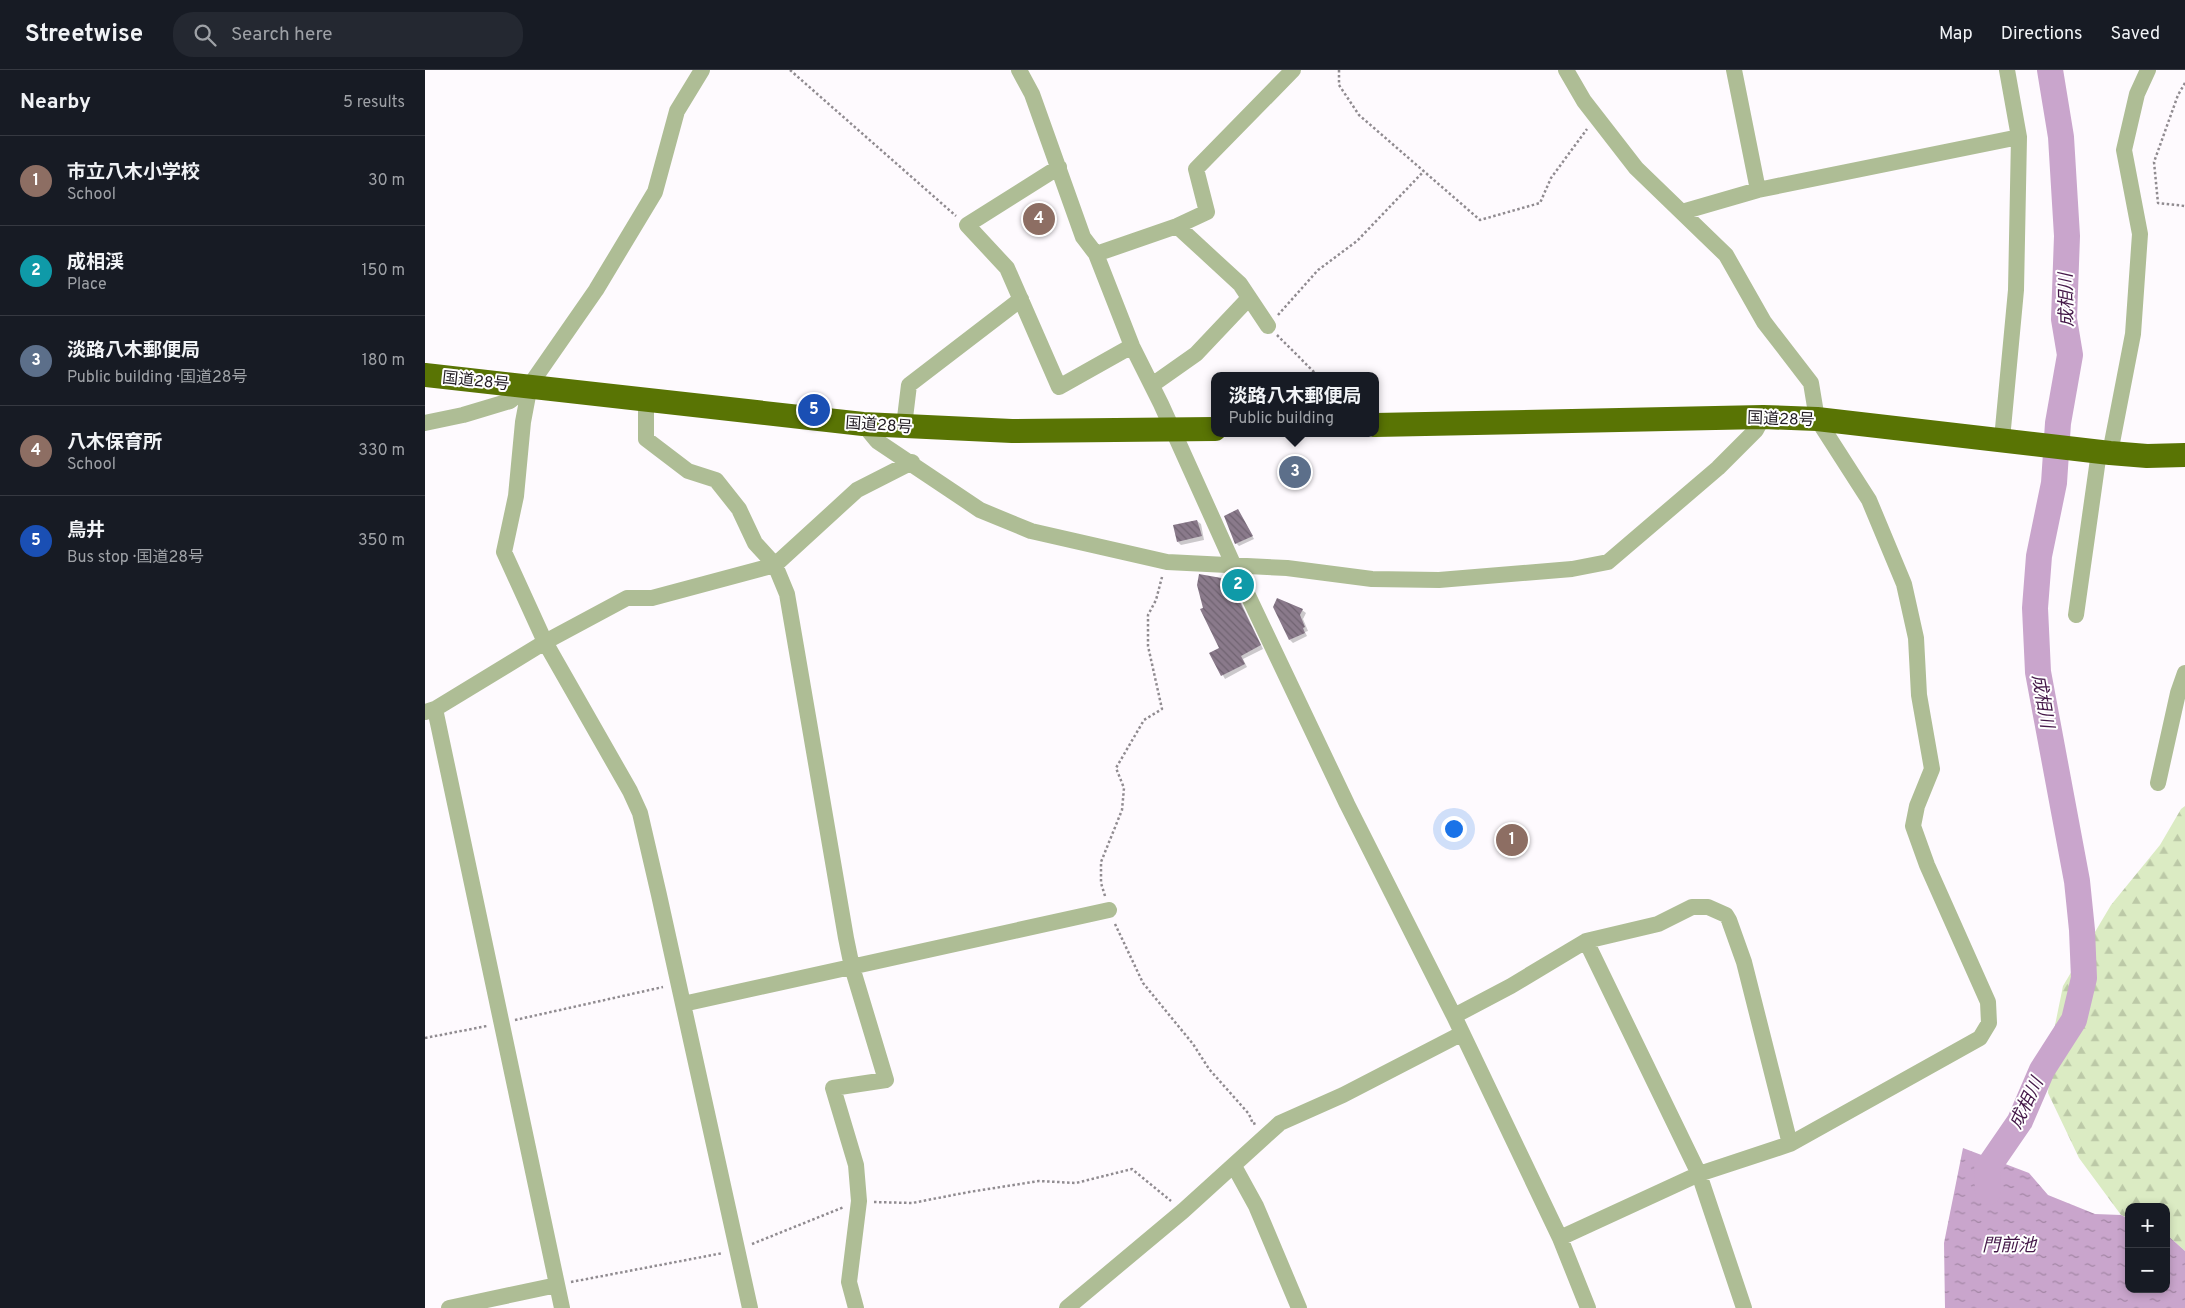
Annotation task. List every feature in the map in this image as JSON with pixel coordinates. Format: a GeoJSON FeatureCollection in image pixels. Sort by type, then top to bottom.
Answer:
{"type":"FeatureCollection","features":[{"type":"Feature","properties":{"kind":"highway","name":"国道28号"},"geometry":{"type":"LineString","coordinates":[[425,375],[863,424],[1012,431],[1211,429]]}},
{"type":"Feature","properties":{"kind":"highway","name":"国道28号"},"geometry":{"type":"LineString","coordinates":[[1379,425],[1763,417],[1817,419],[2010,440],[2099,452],[2147,456],[2185,455]]}},
{"type":"Feature","properties":{"kind":"street"},"geometry":{"type":"LineString","coordinates":[[425,423],[463,415],[510,400],[530,386],[597,290],[655,192],[677,112],[702,70]]}},
{"type":"Feature","properties":{"kind":"street"},"geometry":{"type":"LineString","coordinates":[[1019,70],[1032,94],[1083,237],[1096,254],[1133,346],[1234,566],[1347,804],[1454,1016],[1560,1238],[1588,1308]]}},
{"type":"Feature","properties":{"kind":"street"},"geometry":{"type":"LineString","coordinates":[[1096,254],[1177,226],[1207,212],[1197,169],[1293,70]]}},
{"type":"Feature","properties":{"kind":"street"},"geometry":{"type":"LineString","coordinates":[[1560,1238],[1699,1174],[1790,1144],[1980,1038],[1989,1022],[1988,1002],[1927,865],[1913,826],[1917,806],[1932,769],[1919,695],[1916,638],[1904,584],[1869,500],[1817,419],[1811,383],[1764,322],[1726,255],[1636,168],[1584,101],[1566,70]]}},
{"type":"Feature","properties":{"kind":"street"},"geometry":{"type":"LineString","coordinates":[[1735,70],[1758,190]]}},
{"type":"Feature","properties":{"kind":"street"},"geometry":{"type":"LineString","coordinates":[[2007,70],[2019,137],[2016,290],[2010,440]]}},
{"type":"Feature","properties":{"kind":"street"},"geometry":{"type":"LineString","coordinates":[[2076,615],[2099,452],[2133,334],[2141,234],[2124,150],[2137,94],[2148,70]]}},
{"type":"Feature","properties":{"kind":"street"},"geometry":{"type":"LineString","coordinates":[[1682,212],[1758,190],[2019,137]]}},
{"type":"Feature","properties":{"kind":"street"},"geometry":{"type":"LineString","coordinates":[[1059,167],[967,226],[1007,268],[1059,387],[1133,346]]}},
{"type":"Feature","properties":{"kind":"street"},"geometry":{"type":"LineString","coordinates":[[1177,226],[1240,284],[1268,326]]}},
{"type":"Feature","properties":{"kind":"street"},"geometry":{"type":"LineString","coordinates":[[904,426],[909,385],[1021,298]]}},
{"type":"Feature","properties":{"kind":"street"},"geometry":{"type":"LineString","coordinates":[[1152,386],[1196,354],[1249,298]]}},
{"type":"Feature","properties":{"kind":"street"},"geometry":{"type":"LineString","coordinates":[[530,386],[523,422],[516,496],[503,552],[545,642],[631,791],[639,813],[679,984],[750,1308]]}},
{"type":"Feature","properties":{"kind":"street"},"geometry":{"type":"LineString","coordinates":[[647,399],[646,439],[688,471],[716,480],[739,509],[755,543],[775,565],[787,594],[852,966],[886,1080],[833,1088],[856,1165],[859,1201],[849,1282],[856,1308]]}},
{"type":"Feature","properties":{"kind":"street"},"geometry":{"type":"LineString","coordinates":[[863,424],[877,440],[980,510],[1031,531],[1167,562],[1287,568],[1372,578],[1439,580],[1572,570],[1608,562],[1718,468],[1756,430],[1763,417]]}},
{"type":"Feature","properties":{"kind":"street"},"geometry":{"type":"LineString","coordinates":[[562,1308],[501,1023],[430,711],[545,642],[627,598],[652,598],[775,565],[857,490],[912,462]]}},
{"type":"Feature","properties":{"kind":"street"},"geometry":{"type":"LineString","coordinates":[[2158,783],[2178,693],[2185,673]]}},
{"type":"Feature","properties":{"kind":"street"},"geometry":{"type":"LineString","coordinates":[[1454,1016],[1511,986],[1586,941],[1659,924],[1692,907],[1708,907],[1725,915],[1744,962],[1790,1144]]}},
{"type":"Feature","properties":{"kind":"street"},"geometry":{"type":"LineString","coordinates":[[683,1004],[1109,910]]}},
{"type":"Feature","properties":{"kind":"street"},"geometry":{"type":"LineString","coordinates":[[1586,941],[1699,1174],[1744,1308]]}},
{"type":"Feature","properties":{"kind":"street"},"geometry":{"type":"LineString","coordinates":[[1067,1308],[1183,1211],[1280,1123],[1343,1095],[1461,1034]]}},
{"type":"Feature","properties":{"kind":"street"},"geometry":{"type":"LineString","coordinates":[[1234,1166],[1256,1206],[1299,1308]]}},
{"type":"Feature","properties":{"kind":"street"},"geometry":{"type":"LineString","coordinates":[[449,1308],[557,1285]]}},
{"type":"Feature","properties":{"kind":"path"},"geometry":{"type":"LineString","coordinates":[[790,70],[967,226]]}},
{"type":"Feature","properties":{"kind":"path"},"geometry":{"type":"LineString","coordinates":[[1339,70],[1339,85],[1359,115],[1480,220],[1540,204],[1551,178],[1597,116]]}},
{"type":"Feature","properties":{"kind":"path"},"geometry":{"type":"LineString","coordinates":[[2185,83],[2178,95],[2154,162],[2153,176],[2158,203],[2185,206]]}},
{"type":"Feature","properties":{"kind":"path"},"geometry":{"type":"LineString","coordinates":[[1314,372],[1268,326],[1318,270],[1357,241],[1424,171]]}},
{"type":"Feature","properties":{"kind":"path"},"geometry":{"type":"LineString","coordinates":[[1167,562],[1159,583],[1156,600],[1148,616],[1148,646],[1162,709],[1144,720],[1116,768],[1123,788],[1122,810],[1101,862],[1101,883],[1109,910],[1143,983],[1193,1044],[1209,1069],[1249,1114],[1253,1124],[1280,1123]]}},
{"type":"Feature","properties":{"kind":"path"},"geometry":{"type":"LineString","coordinates":[[425,1038],[679,984]]}},
{"type":"Feature","properties":{"kind":"path"},"geometry":{"type":"LineString","coordinates":[[557,1285],[737,1250],[859,1201],[912,1204],[969,1192],[1039,1182],[1076,1183],[1132,1169],[1183,1211]]}},
{"type":"Feature","properties":{"kind":"green space"},"geometry":{"type":"Polygon","coordinates":[[[2185,806],[2185,1251],[2170,1238],[2170,1203],[2125,1203],[2125,1217],[2121,1215],[2079,1158],[2048,1093],[2052,1040],[2063,986],[2111,905],[2160,845],[2181,809],[2185,806]]]}},
{"type":"Feature","properties":{"kind":"water","name":"門前池"},"geometry":{"type":"Polygon","coordinates":[[[1963,1148],[2029,1173],[2048,1195],[2095,1214],[2121,1215],[2125,1217],[2125,1293],[2170,1293],[2170,1238],[2185,1251],[2185,1308],[1945,1308],[1944,1243],[1963,1148]]]}},
{"type":"Feature","properties":{"kind":"building"},"geometry":{"type":"Polygon","coordinates":[[[1238,509],[1253,536],[1235,544],[1224,516],[1238,509]]]}},
{"type":"Feature","properties":{"kind":"building"},"geometry":{"type":"Polygon","coordinates":[[[1197,520],[1202,536],[1177,542],[1173,525],[1197,520]]]}},
{"type":"Feature","properties":{"kind":"building"},"geometry":{"type":"Polygon","coordinates":[[[1199,574],[1227,579],[1224,597],[1235,592],[1261,645],[1241,656],[1245,664],[1221,676],[1209,653],[1219,648],[1200,609],[1203,608],[1197,585],[1199,574]]]}},
{"type":"Feature","properties":{"kind":"building"},"geometry":{"type":"Polygon","coordinates":[[[1277,598],[1303,609],[1300,615],[1305,627],[1303,628],[1305,633],[1289,640],[1273,607],[1277,598]]]}},
{"type":"Feature","properties":{"kind":"waterway","name":"成相川"},"geometry":{"type":"LineString","coordinates":[[1988,1192],[1987,1169],[2020,1121],[2042,1070],[2074,1020],[2084,978],[2077,881],[2038,672],[2035,608],[2039,556],[2054,483],[2058,423],[2070,355],[2064,319],[2067,236],[2061,137],[2050,70]]}},
{"type":"Feature","properties":{"kind":"place","name":"八木保育所"},"geometry":{"type":"Point","coordinates":[1039,219]}},
{"type":"Feature","properties":{"kind":"place","name":"鳥井"},"geometry":{"type":"Point","coordinates":[814,410]}},
{"type":"Feature","properties":{"kind":"place","name":"淡路八木郵便局"},"geometry":{"type":"Point","coordinates":[1295,472]}},
{"type":"Feature","properties":{"kind":"place","name":"成相渓"},"geometry":{"type":"Point","coordinates":[1238,585]}},
{"type":"Feature","properties":{"kind":"place","name":"市立八木小学校"},"geometry":{"type":"Point","coordinates":[1512,840]}}]}
